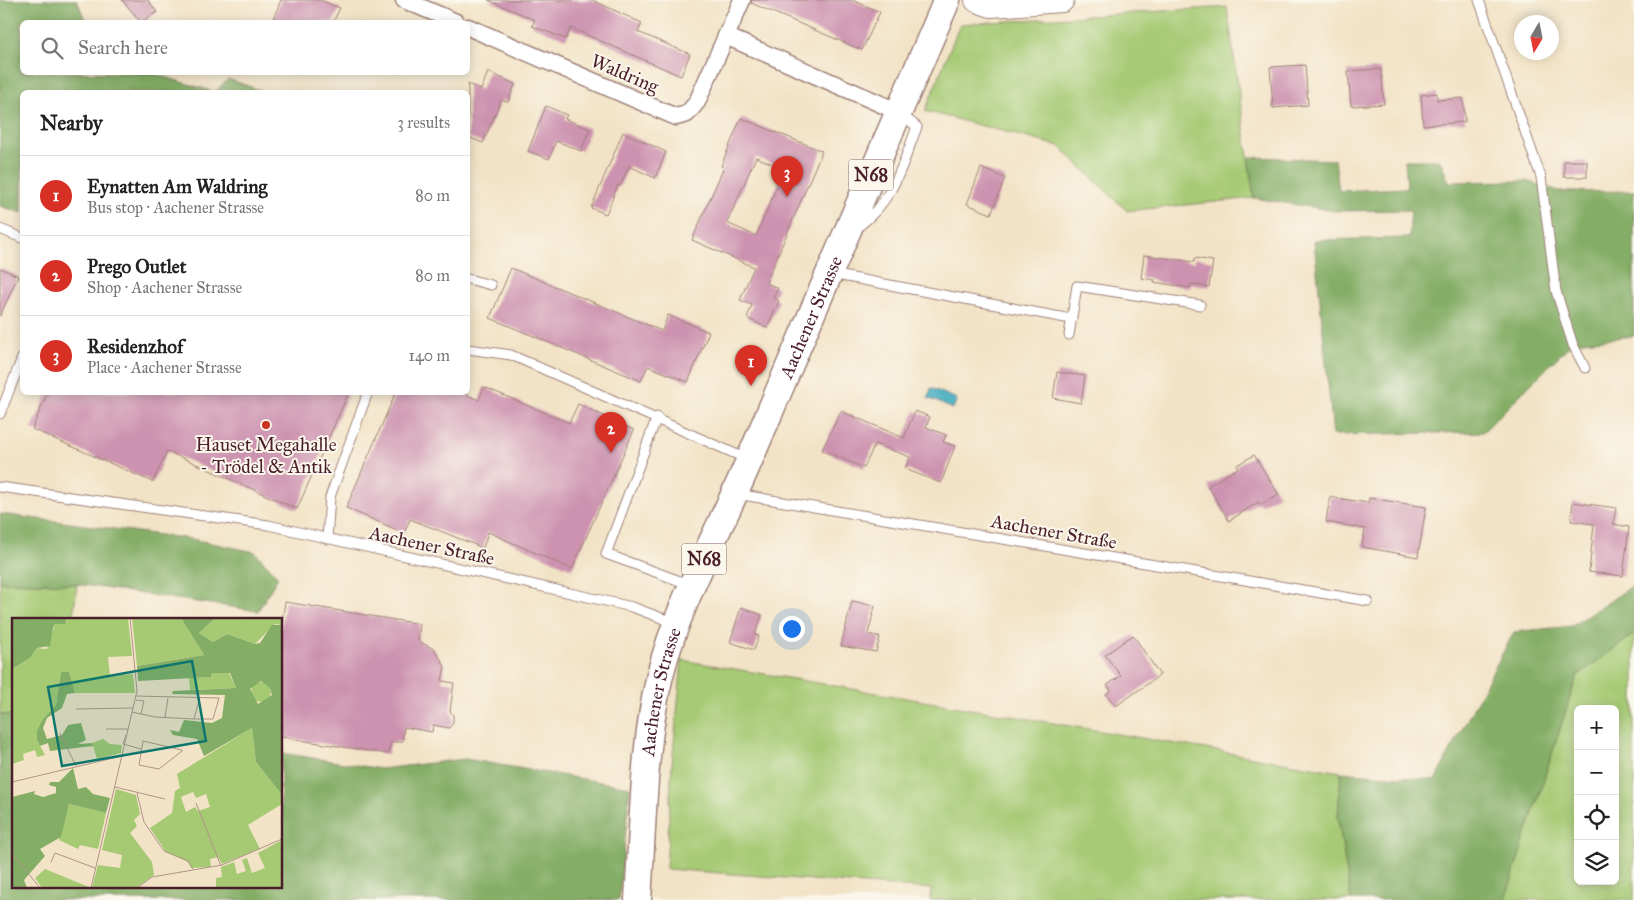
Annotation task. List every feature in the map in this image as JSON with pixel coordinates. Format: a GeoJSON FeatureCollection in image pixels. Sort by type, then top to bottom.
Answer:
{"type":"FeatureCollection","features":[{"type":"Feature","properties":{"kind":"main road","name":"Aachener Strasse"},"geometry":{"type":"LineString","coordinates":[[638,900],[651,723],[660,674],[677,624],[692,585],[750,460],[843,238],[947,0]]}},
{"type":"Feature","properties":{"kind":"street"},"geometry":{"type":"LineString","coordinates":[[404,0],[451,20]]}},
{"type":"Feature","properties":{"kind":"street","name":"Waldring"},"geometry":{"type":"LineString","coordinates":[[470,28],[676,117],[687,114],[697,102],[728,37],[742,0]]}},
{"type":"Feature","properties":{"kind":"street"},"geometry":{"type":"LineString","coordinates":[[977,0],[991,5],[1062,0]]}},
{"type":"Feature","properties":{"kind":"street"},"geometry":{"type":"LineString","coordinates":[[728,37],[899,112]]}},
{"type":"Feature","properties":{"kind":"lane"},"geometry":{"type":"LineString","coordinates":[[1479,0],[1541,177],[1556,291],[1573,345],[1585,368]]}},
{"type":"Feature","properties":{"kind":"lane"},"geometry":{"type":"LineString","coordinates":[[0,230],[20,237]]}},
{"type":"Feature","properties":{"kind":"lane"},"geometry":{"type":"LineString","coordinates":[[828,274],[1071,318]]}},
{"type":"Feature","properties":{"kind":"lane"},"geometry":{"type":"LineString","coordinates":[[470,280],[491,285]]}},
{"type":"Feature","properties":{"kind":"lane"},"geometry":{"type":"LineString","coordinates":[[1069,336],[1077,286],[1200,305]]}},
{"type":"Feature","properties":{"kind":"lane"},"geometry":{"type":"LineString","coordinates":[[470,349],[511,355],[657,417],[750,460]]}},
{"type":"Feature","properties":{"kind":"lane"},"geometry":{"type":"LineString","coordinates":[[0,414],[20,363]]}},
{"type":"Feature","properties":{"kind":"lane"},"geometry":{"type":"LineString","coordinates":[[327,538],[330,497],[367,395]]}},
{"type":"Feature","properties":{"kind":"lane"},"geometry":{"type":"LineString","coordinates":[[657,417],[606,554],[692,585]]}},
{"type":"Feature","properties":{"kind":"lane","name":"Aachener Straße"},"geometry":{"type":"LineString","coordinates":[[0,487],[268,525],[632,607],[677,624]]}},
{"type":"Feature","properties":{"kind":"lane","name":"Aachener Straße"},"geometry":{"type":"LineString","coordinates":[[735,494],[1368,601]]}},
{"type":"Feature","properties":{"kind":"green space"},"geometry":{"type":"Polygon","coordinates":[[[0,0],[77,0],[85,20],[20,20],[20,75],[158,75],[208,90],[20,90],[20,212],[0,206],[0,0]]]}},
{"type":"Feature","properties":{"kind":"green space"},"geometry":{"type":"Polygon","coordinates":[[[1227,7],[1254,198],[1127,211],[1059,146],[925,111],[960,24],[1227,7]]]}},
{"type":"Feature","properties":{"kind":"green space"},"geometry":{"type":"Polygon","coordinates":[[[228,79],[259,90],[217,90],[228,79]]]}},
{"type":"Feature","properties":{"kind":"green space"},"geometry":{"type":"Polygon","coordinates":[[[1248,157],[1335,160],[1339,191],[1407,188],[1405,160],[1440,160],[1449,182],[1527,181],[1562,192],[1634,191],[1634,336],[1573,342],[1483,432],[1333,435],[1314,240],[1409,238],[1411,210],[1336,211],[1254,198],[1248,157]]]}},
{"type":"Feature","properties":{"kind":"green space"},"geometry":{"type":"Polygon","coordinates":[[[0,514],[191,539],[255,552],[278,577],[258,611],[77,584],[0,582],[0,514]]]}},
{"type":"Feature","properties":{"kind":"green space"},"geometry":{"type":"Polygon","coordinates":[[[0,582],[77,584],[73,618],[12,618],[12,716],[0,714],[0,582]]]}},
{"type":"Feature","properties":{"kind":"green space"},"geometry":{"type":"Polygon","coordinates":[[[1634,585],[1634,634],[1577,676],[1505,900],[1351,900],[1338,817],[1341,772],[1435,780],[1514,632],[1572,626],[1634,585]]]}},
{"type":"Feature","properties":{"kind":"green space"},"geometry":{"type":"Polygon","coordinates":[[[1634,634],[1634,900],[1505,900],[1577,676],[1634,634]]]}},
{"type":"Feature","properties":{"kind":"green space"},"geometry":{"type":"Polygon","coordinates":[[[682,660],[1341,772],[1338,817],[1351,900],[930,900],[931,889],[666,869],[672,764],[682,660]]]}},
{"type":"Feature","properties":{"kind":"green space"},"geometry":{"type":"Polygon","coordinates":[[[0,714],[12,716],[12,888],[282,888],[282,753],[381,769],[465,759],[630,787],[619,900],[0,900],[0,714]]]}},
{"type":"Feature","properties":{"kind":"water"},"geometry":{"type":"Polygon","coordinates":[[[931,388],[957,399],[953,409],[928,398],[931,388]]]}},
{"type":"Feature","properties":{"kind":"building"},"geometry":{"type":"Polygon","coordinates":[[[122,0],[148,0],[157,12],[144,20],[139,20],[122,0]]]}},
{"type":"Feature","properties":{"kind":"building"},"geometry":{"type":"Polygon","coordinates":[[[281,0],[320,0],[340,8],[334,20],[273,20],[281,0]]]}},
{"type":"Feature","properties":{"kind":"building"},"geometry":{"type":"Polygon","coordinates":[[[488,0],[592,0],[642,23],[638,32],[690,54],[681,76],[571,28],[566,39],[532,26],[535,20],[488,0]]]}},
{"type":"Feature","properties":{"kind":"building"},"geometry":{"type":"Polygon","coordinates":[[[752,0],[852,0],[880,12],[862,50],[751,3],[752,0]]]}},
{"type":"Feature","properties":{"kind":"building"},"geometry":{"type":"Polygon","coordinates":[[[1305,65],[1308,105],[1273,108],[1270,67],[1305,65]]]}},
{"type":"Feature","properties":{"kind":"building"},"geometry":{"type":"Polygon","coordinates":[[[1381,69],[1384,104],[1351,106],[1348,71],[1381,69]]]}},
{"type":"Feature","properties":{"kind":"building"},"geometry":{"type":"Polygon","coordinates":[[[488,72],[515,84],[508,102],[501,100],[483,143],[470,138],[470,90],[468,90],[468,84],[481,90],[488,72]]]}},
{"type":"Feature","properties":{"kind":"building"},"geometry":{"type":"Polygon","coordinates":[[[1437,93],[1437,100],[1463,98],[1465,122],[1423,125],[1421,95],[1437,93]]]}},
{"type":"Feature","properties":{"kind":"building"},"geometry":{"type":"Polygon","coordinates":[[[546,106],[567,115],[565,119],[590,129],[581,151],[556,141],[549,159],[528,151],[546,106]]]}},
{"type":"Feature","properties":{"kind":"building"},"geometry":{"type":"Polygon","coordinates":[[[741,118],[822,151],[766,283],[778,288],[773,298],[779,301],[767,328],[747,318],[752,305],[740,300],[754,267],[692,240],[724,167],[721,166],[741,118]],[[756,157],[727,223],[756,236],[784,169],[756,157]]]}},
{"type":"Feature","properties":{"kind":"building"},"geometry":{"type":"Polygon","coordinates":[[[623,132],[666,152],[655,178],[629,166],[620,186],[618,185],[606,214],[591,208],[623,132]]]}},
{"type":"Feature","properties":{"kind":"building"},"geometry":{"type":"Polygon","coordinates":[[[1564,161],[1587,161],[1587,177],[1564,177],[1564,161]]]}},
{"type":"Feature","properties":{"kind":"building"},"geometry":{"type":"Polygon","coordinates":[[[981,168],[1005,178],[991,214],[967,204],[981,168]]]}},
{"type":"Feature","properties":{"kind":"building"},"geometry":{"type":"Polygon","coordinates":[[[1144,255],[1194,262],[1195,258],[1213,261],[1209,287],[1191,284],[1190,288],[1141,278],[1144,255]]]}},
{"type":"Feature","properties":{"kind":"building"},"geometry":{"type":"Polygon","coordinates":[[[0,268],[18,276],[0,316],[0,268]]]}},
{"type":"Feature","properties":{"kind":"building"},"geometry":{"type":"Polygon","coordinates":[[[511,268],[662,331],[668,315],[709,332],[688,382],[648,366],[641,381],[490,318],[511,268]]]}},
{"type":"Feature","properties":{"kind":"building"},"geometry":{"type":"Polygon","coordinates":[[[1057,372],[1085,376],[1081,403],[1053,398],[1057,372]]]}},
{"type":"Feature","properties":{"kind":"building"},"geometry":{"type":"Polygon","coordinates":[[[484,387],[569,423],[578,404],[634,430],[572,569],[488,532],[483,548],[410,519],[404,533],[346,508],[395,395],[467,395],[479,400],[484,387]]]}},
{"type":"Feature","properties":{"kind":"building"},"geometry":{"type":"Polygon","coordinates":[[[47,395],[348,395],[297,509],[167,451],[153,482],[32,429],[47,395]]]}},
{"type":"Feature","properties":{"kind":"building"},"geometry":{"type":"Polygon","coordinates":[[[841,411],[904,438],[915,411],[930,417],[926,427],[946,435],[943,442],[955,446],[941,483],[905,469],[910,457],[875,444],[864,468],[822,450],[841,411]]]}},
{"type":"Feature","properties":{"kind":"building"},"geometry":{"type":"Polygon","coordinates":[[[1254,455],[1279,495],[1260,505],[1258,502],[1229,521],[1208,486],[1238,468],[1237,465],[1254,455]]]}},
{"type":"Feature","properties":{"kind":"building"},"geometry":{"type":"Polygon","coordinates":[[[1330,497],[1368,503],[1369,498],[1426,507],[1418,557],[1362,547],[1365,529],[1326,522],[1330,497]]]}},
{"type":"Feature","properties":{"kind":"building"},"geometry":{"type":"Polygon","coordinates":[[[1573,502],[1616,508],[1613,524],[1629,527],[1623,576],[1589,572],[1594,524],[1571,521],[1573,502]]]}},
{"type":"Feature","properties":{"kind":"building"},"geometry":{"type":"Polygon","coordinates":[[[852,601],[875,606],[868,634],[880,637],[876,652],[841,646],[852,601]]]}},
{"type":"Feature","properties":{"kind":"building"},"geometry":{"type":"Polygon","coordinates":[[[285,602],[420,624],[418,641],[434,649],[445,666],[442,681],[454,683],[450,711],[453,715],[453,723],[449,728],[433,725],[432,732],[404,727],[402,742],[391,742],[388,754],[282,737],[282,622],[285,602]]]}},
{"type":"Feature","properties":{"kind":"building"},"geometry":{"type":"Polygon","coordinates":[[[741,607],[762,615],[755,635],[759,636],[754,650],[730,642],[741,607]]]}},
{"type":"Feature","properties":{"kind":"building"},"geometry":{"type":"Polygon","coordinates":[[[1133,635],[1160,675],[1116,706],[1106,694],[1111,690],[1107,685],[1121,676],[1105,655],[1133,635]]]}},
{"type":"Feature","properties":{"kind":"place","name":"Residenzhof"},"geometry":{"type":"Point","coordinates":[787,197]}},
{"type":"Feature","properties":{"kind":"place","name":"Eynatten Am Waldring"},"geometry":{"type":"Point","coordinates":[751,386]}},
{"type":"Feature","properties":{"kind":"place","name":"Hauset Megahalle - Trödel & Antik"},"geometry":{"type":"Point","coordinates":[266,425]}},
{"type":"Feature","properties":{"kind":"place","name":"Prego Outlet"},"geometry":{"type":"Point","coordinates":[611,453]}}]}
